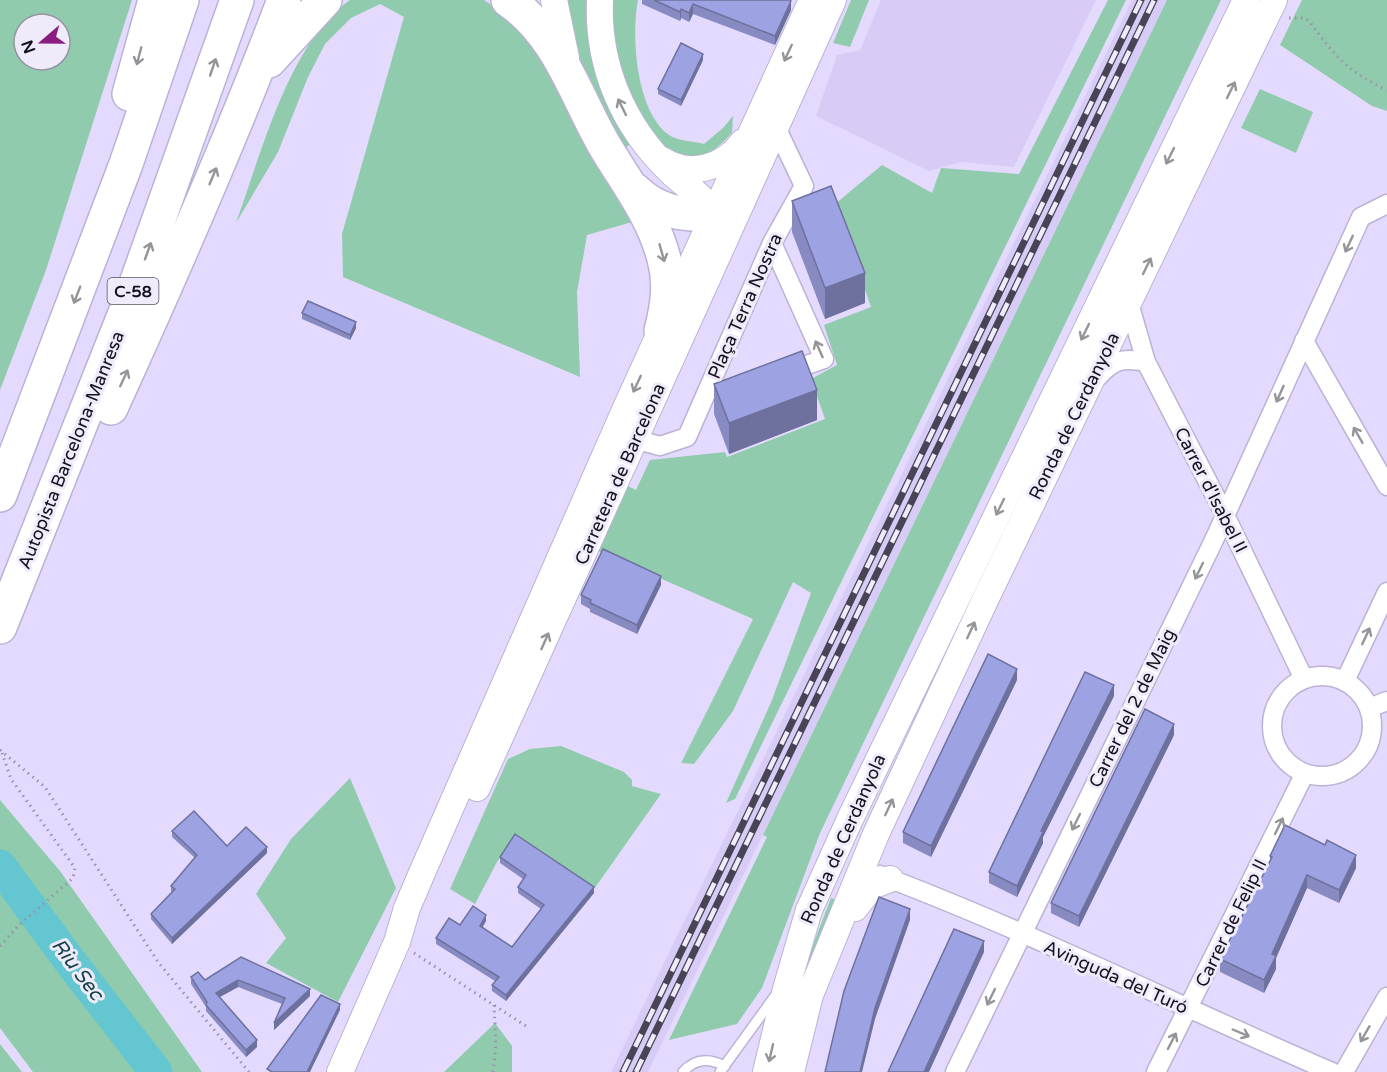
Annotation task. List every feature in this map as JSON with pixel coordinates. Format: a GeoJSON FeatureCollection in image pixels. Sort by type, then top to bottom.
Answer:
{"type":"FeatureCollection","features":[{"type":"Feature","properties":{"kind":"highway","name":"Autopista Barcelona-Manresa"},"geometry":{"type":"LineString","coordinates":[[0,627],[129,303],[237,0]]}},
{"type":"Feature","properties":{"kind":"highway"},"geometry":{"type":"LineString","coordinates":[[20,579],[81,473],[167,286],[256,76],[284,0]]}},
{"type":"Feature","properties":{"kind":"highway"},"geometry":{"type":"LineString","coordinates":[[256,76],[325,0]]}},
{"type":"Feature","properties":{"kind":"highway"},"geometry":{"type":"LineString","coordinates":[[508,0],[544,34],[579,92],[601,140],[654,227],[665,262],[668,293],[661,331]]}},
{"type":"Feature","properties":{"kind":"highway","name":"C-58"},"geometry":{"type":"LineString","coordinates":[[0,495],[98,240],[100,215],[160,2]]}},
{"type":"Feature","properties":{"kind":"highway"},"geometry":{"type":"LineString","coordinates":[[628,182],[652,204],[669,211],[692,215],[714,214]]}},
{"type":"Feature","properties":{"kind":"main road"},"geometry":{"type":"LineString","coordinates":[[554,0],[563,46],[579,92]]}},
{"type":"Feature","properties":{"kind":"main road"},"geometry":{"type":"LineString","coordinates":[[600,0],[602,38],[611,81],[630,122],[655,156],[697,194],[714,214],[717,231],[700,274],[695,304]]}},
{"type":"Feature","properties":{"kind":"main road","name":"Carretera de Barcelona"},"geometry":{"type":"LineString","coordinates":[[397,942],[419,914],[512,713],[695,304],[812,0]]}},
{"type":"Feature","properties":{"kind":"main road","name":"Carretera de Barcelona"},"geometry":{"type":"LineString","coordinates":[[340,1072],[397,942],[407,908],[459,786],[582,505],[714,214],[764,129],[790,93],[833,0]]}},
{"type":"Feature","properties":{"kind":"main road","name":"Ronda de Cerdanyola"},"geometry":{"type":"LineString","coordinates":[[1196,104],[1202,70],[1235,0]]}},
{"type":"Feature","properties":{"kind":"main road","name":"Ronda de Cerdanyola"},"geometry":{"type":"LineString","coordinates":[[766,1072],[783,1000],[809,910],[915,682],[1246,0]]}},
{"type":"Feature","properties":{"kind":"main road","name":"Ronda de Cerdanyola"},"geometry":{"type":"LineString","coordinates":[[878,870],[882,853],[876,834],[987,596],[1130,303],[1282,9]]}},
{"type":"Feature","properties":{"kind":"main road"},"geometry":{"type":"LineString","coordinates":[[714,214],[723,210],[732,200],[756,141],[772,114],[790,93]]}},
{"type":"Feature","properties":{"kind":"main road"},"geometry":{"type":"LineString","coordinates":[[655,156],[676,168],[705,168],[731,155],[764,129]]}},
{"type":"Feature","properties":{"kind":"main road"},"geometry":{"type":"LineString","coordinates":[[459,786],[471,774],[501,720],[512,713],[510,693],[520,668],[522,642]]}},
{"type":"Feature","properties":{"kind":"main road","name":"Ronda de Cerdanyola"},"geometry":{"type":"LineString","coordinates":[[878,870],[857,857],[855,837],[911,716],[915,682]]}},
{"type":"Feature","properties":{"kind":"main road"},"geometry":{"type":"LineString","coordinates":[[792,1072],[810,995],[830,982],[856,904],[872,886],[878,870]]}},
{"type":"Feature","properties":{"kind":"main road","name":"Ronda de Cerdanyola"},"geometry":{"type":"LineString","coordinates":[[783,1000],[813,925],[839,874],[878,870]]}},
{"type":"Feature","properties":{"kind":"street","name":"Plaça Terra Nostra"},"geometry":{"type":"LineString","coordinates":[[634,439],[660,446],[687,437],[772,243],[804,186],[764,129]]}},
{"type":"Feature","properties":{"kind":"street","name":"Carrer del 2 de Maig"},"geometry":{"type":"LineString","coordinates":[[955,1072],[1226,515],[1361,218],[1387,204]]}},
{"type":"Feature","properties":{"kind":"street"},"geometry":{"type":"LineString","coordinates":[[762,381],[824,359],[772,243]]}},
{"type":"Feature","properties":{"kind":"street","name":"Carrer d'Isabel II"},"geometry":{"type":"LineString","coordinates":[[1130,303],[1146,362],[1226,515],[1304,679]]}},
{"type":"Feature","properties":{"kind":"street"},"geometry":{"type":"LineString","coordinates":[[1304,340],[1387,486]]}},
{"type":"Feature","properties":{"kind":"street"},"geometry":{"type":"LineString","coordinates":[[1090,386],[1111,363],[1131,359],[1146,362]]}},
{"type":"Feature","properties":{"kind":"street"},"geometry":{"type":"LineString","coordinates":[[701,404],[722,396]]}},
{"type":"Feature","properties":{"kind":"street"},"geometry":{"type":"LineString","coordinates":[[1345,681],[1387,592]]}},
{"type":"Feature","properties":{"kind":"street"},"geometry":{"type":"LineString","coordinates":[[1324,676],[1345,681],[1363,697],[1379,736],[1359,760],[1347,769],[1334,775],[1305,773],[1290,764],[1279,751],[1273,735],[1273,717],[1278,701],[1289,687],[1304,679],[1324,676]]}},
{"type":"Feature","properties":{"kind":"street"},"geometry":{"type":"LineString","coordinates":[[1369,708],[1387,701]]}},
{"type":"Feature","properties":{"kind":"street","name":"Carrer de Felip II"},"geometry":{"type":"LineString","coordinates":[[1156,1072],[1305,773]]}},
{"type":"Feature","properties":{"kind":"street","name":"Avinguda del Turó"},"geometry":{"type":"LineString","coordinates":[[878,870],[1187,1010],[1332,1072]]}},
{"type":"Feature","properties":{"kind":"street"},"geometry":{"type":"LineString","coordinates":[[1344,1072],[1387,997]]}},
{"type":"Feature","properties":{"kind":"lane"},"geometry":{"type":"LineString","coordinates":[[582,505],[597,492],[618,454],[634,439]]}},
{"type":"Feature","properties":{"kind":"lane"},"geometry":{"type":"LineString","coordinates":[[683,1072],[690,1064],[700,1060],[715,1061],[722,1069],[769,1005],[793,965]]}},
{"type":"Feature","properties":{"kind":"path"},"geometry":{"type":"LineString","coordinates":[[1282,9],[1309,21],[1332,52],[1346,66],[1387,90]]}},
{"type":"Feature","properties":{"kind":"path"},"geometry":{"type":"LineString","coordinates":[[1,751],[45,787],[158,962],[249,1072]]}},
{"type":"Feature","properties":{"kind":"path"},"geometry":{"type":"LineString","coordinates":[[0,946],[19,925],[53,898],[73,878],[75,868],[11,779],[1,751]]}},
{"type":"Feature","properties":{"kind":"path"},"geometry":{"type":"LineString","coordinates":[[397,942],[526,1026]]}},
{"type":"Feature","properties":{"kind":"path"},"geometry":{"type":"LineString","coordinates":[[493,1072],[496,1045],[494,1005]]}},
{"type":"Feature","properties":{"kind":"shaded area"},"geometry":{"type":"Polygon","coordinates":[[[881,0],[1096,0],[1014,167],[961,162],[929,171],[816,116],[837,55],[860,50],[881,0]]]}},
{"type":"Feature","properties":{"kind":"shaded area"},"geometry":{"type":"Polygon","coordinates":[[[1132,0],[1167,0],[648,1072],[611,1072],[1132,0]]]}},
{"type":"Feature","properties":{"kind":"green space"},"geometry":{"type":"Polygon","coordinates":[[[0,0],[132,0],[46,270],[0,390],[0,0]]]}},
{"type":"Feature","properties":{"kind":"green space"},"geometry":{"type":"Polygon","coordinates":[[[350,0],[484,0],[509,17],[543,55],[632,222],[587,235],[577,292],[580,377],[343,277],[342,234],[404,17],[380,4],[351,18],[325,44],[308,77],[278,152],[236,223],[267,134],[294,71],[310,42],[329,18],[350,0]]]}},
{"type":"Feature","properties":{"kind":"green space"},"geometry":{"type":"Polygon","coordinates":[[[565,0],[593,0],[633,142],[620,152],[586,81],[565,0]]]}},
{"type":"Feature","properties":{"kind":"green space"},"geometry":{"type":"Polygon","coordinates":[[[608,0],[638,0],[635,33],[638,72],[649,109],[658,124],[669,135],[681,140],[704,144],[733,116],[732,133],[715,149],[697,157],[666,154],[624,93],[608,0]]]}},
{"type":"Feature","properties":{"kind":"green space"},"geometry":{"type":"Polygon","coordinates":[[[851,0],[869,0],[850,47],[833,43],[851,0]]]}},
{"type":"Feature","properties":{"kind":"green space"},"geometry":{"type":"Polygon","coordinates":[[[1108,0],[1126,0],[735,799],[726,803],[772,700],[811,593],[793,582],[733,711],[694,764],[681,763],[753,619],[598,551],[626,485],[636,490],[650,460],[725,452],[727,457],[825,419],[811,379],[837,365],[824,325],[871,307],[835,204],[882,165],[932,193],[941,168],[1019,174],[1108,0]]]}},
{"type":"Feature","properties":{"kind":"green space"},"geometry":{"type":"Polygon","coordinates":[[[1167,0],[1221,0],[820,833],[762,988],[737,1024],[669,1040],[767,837],[763,835],[1167,0]]]}},
{"type":"Feature","properties":{"kind":"green space"},"geometry":{"type":"Polygon","coordinates":[[[1302,0],[1387,0],[1387,111],[1372,106],[1280,45],[1302,0]]]}},
{"type":"Feature","properties":{"kind":"green space"},"geometry":{"type":"Polygon","coordinates":[[[1260,89],[1313,112],[1296,153],[1241,128],[1260,89]]]}},
{"type":"Feature","properties":{"kind":"green space"},"geometry":{"type":"Polygon","coordinates":[[[561,746],[624,772],[632,780],[632,786],[661,794],[592,892],[516,837],[497,862],[475,904],[450,889],[508,759],[530,749],[561,746]]]}},
{"type":"Feature","properties":{"kind":"green space"},"geometry":{"type":"Polygon","coordinates":[[[350,778],[396,888],[338,1002],[266,963],[286,938],[256,894],[291,839],[350,778]]]}},
{"type":"Feature","properties":{"kind":"green space"},"geometry":{"type":"Polygon","coordinates":[[[0,800],[60,871],[202,1072],[33,1072],[0,1028],[0,800]]]}},
{"type":"Feature","properties":{"kind":"green space"},"geometry":{"type":"Polygon","coordinates":[[[831,898],[836,900],[782,1046],[803,971],[831,898]]]}},
{"type":"Feature","properties":{"kind":"green space"},"geometry":{"type":"Polygon","coordinates":[[[495,1023],[512,1046],[512,1072],[444,1072],[495,1023]]]}},
{"type":"Feature","properties":{"kind":"green space"},"geometry":{"type":"Polygon","coordinates":[[[0,1044],[22,1072],[0,1072],[0,1044]]]}},
{"type":"Feature","properties":{"kind":"building"},"geometry":{"type":"Polygon","coordinates":[[[654,0],[791,1],[775,36],[693,4],[689,13],[681,9],[680,12],[654,0]]]}},
{"type":"Feature","properties":{"kind":"building"},"geometry":{"type":"Polygon","coordinates":[[[681,43],[703,54],[681,100],[658,89],[681,43]]]}},
{"type":"Feature","properties":{"kind":"building"},"geometry":{"type":"Polygon","coordinates":[[[831,186],[865,273],[825,288],[792,201],[831,186]]]}},
{"type":"Feature","properties":{"kind":"building"},"geometry":{"type":"Polygon","coordinates":[[[308,301],[356,322],[350,335],[302,313],[308,301]]]}},
{"type":"Feature","properties":{"kind":"building"},"geometry":{"type":"Polygon","coordinates":[[[802,351],[817,390],[729,423],[714,384],[802,351]]]}},
{"type":"Feature","properties":{"kind":"building"},"geometry":{"type":"Polygon","coordinates":[[[603,549],[661,576],[637,625],[590,603],[591,600],[581,595],[603,549]]]}},
{"type":"Feature","properties":{"kind":"building"},"geometry":{"type":"Polygon","coordinates":[[[988,654],[1017,669],[931,846],[903,832],[988,654]]]}},
{"type":"Feature","properties":{"kind":"building"},"geometry":{"type":"Polygon","coordinates":[[[1085,672],[1114,685],[1041,831],[1043,832],[1017,886],[989,872],[1085,672]]]}},
{"type":"Feature","properties":{"kind":"building"},"geometry":{"type":"Polygon","coordinates":[[[1145,709],[1174,724],[1079,916],[1051,903],[1145,709]]]}},
{"type":"Feature","properties":{"kind":"building"},"geometry":{"type":"Polygon","coordinates":[[[194,811],[227,846],[246,827],[267,847],[172,938],[151,914],[175,889],[171,886],[197,855],[172,831],[194,811]]]}},
{"type":"Feature","properties":{"kind":"building"},"geometry":{"type":"Polygon","coordinates":[[[1285,825],[1325,845],[1327,840],[1356,855],[1339,890],[1307,875],[1272,954],[1276,956],[1264,980],[1220,959],[1272,857],[1270,856],[1285,825]]]}},
{"type":"Feature","properties":{"kind":"building"},"geometry":{"type":"Polygon","coordinates":[[[515,834],[594,887],[506,995],[492,985],[499,977],[436,938],[449,918],[460,925],[473,906],[486,915],[480,926],[512,947],[544,905],[518,887],[526,875],[500,857],[515,834]]]}},
{"type":"Feature","properties":{"kind":"building"},"geometry":{"type":"Polygon","coordinates":[[[879,897],[910,909],[875,1008],[860,1072],[825,1072],[844,991],[879,897]]]}},
{"type":"Feature","properties":{"kind":"building"},"geometry":{"type":"Polygon","coordinates":[[[954,929],[984,941],[924,1072],[888,1072],[954,929]]]}},
{"type":"Feature","properties":{"kind":"building"},"geometry":{"type":"Polygon","coordinates":[[[241,957],[310,989],[274,1023],[285,998],[238,980],[216,993],[257,1040],[246,1050],[206,1005],[207,1002],[191,977],[198,972],[205,980],[241,957]]]}},
{"type":"Feature","properties":{"kind":"building"},"geometry":{"type":"Polygon","coordinates":[[[321,995],[340,1004],[307,1072],[272,1072],[267,1069],[321,995]]]}},
{"type":"Feature","properties":{"kind":"waterway","name":"Riu Sec"},"geometry":{"type":"LineString","coordinates":[[0,866],[156,1072]]}},
{"type":"Feature","properties":{"kind":"railway"},"geometry":{"type":"LineString","coordinates":[[623,1072],[1141,0]]}},
{"type":"Feature","properties":{"kind":"railway"},"geometry":{"type":"LineString","coordinates":[[636,1072],[1154,0]]}}]}
